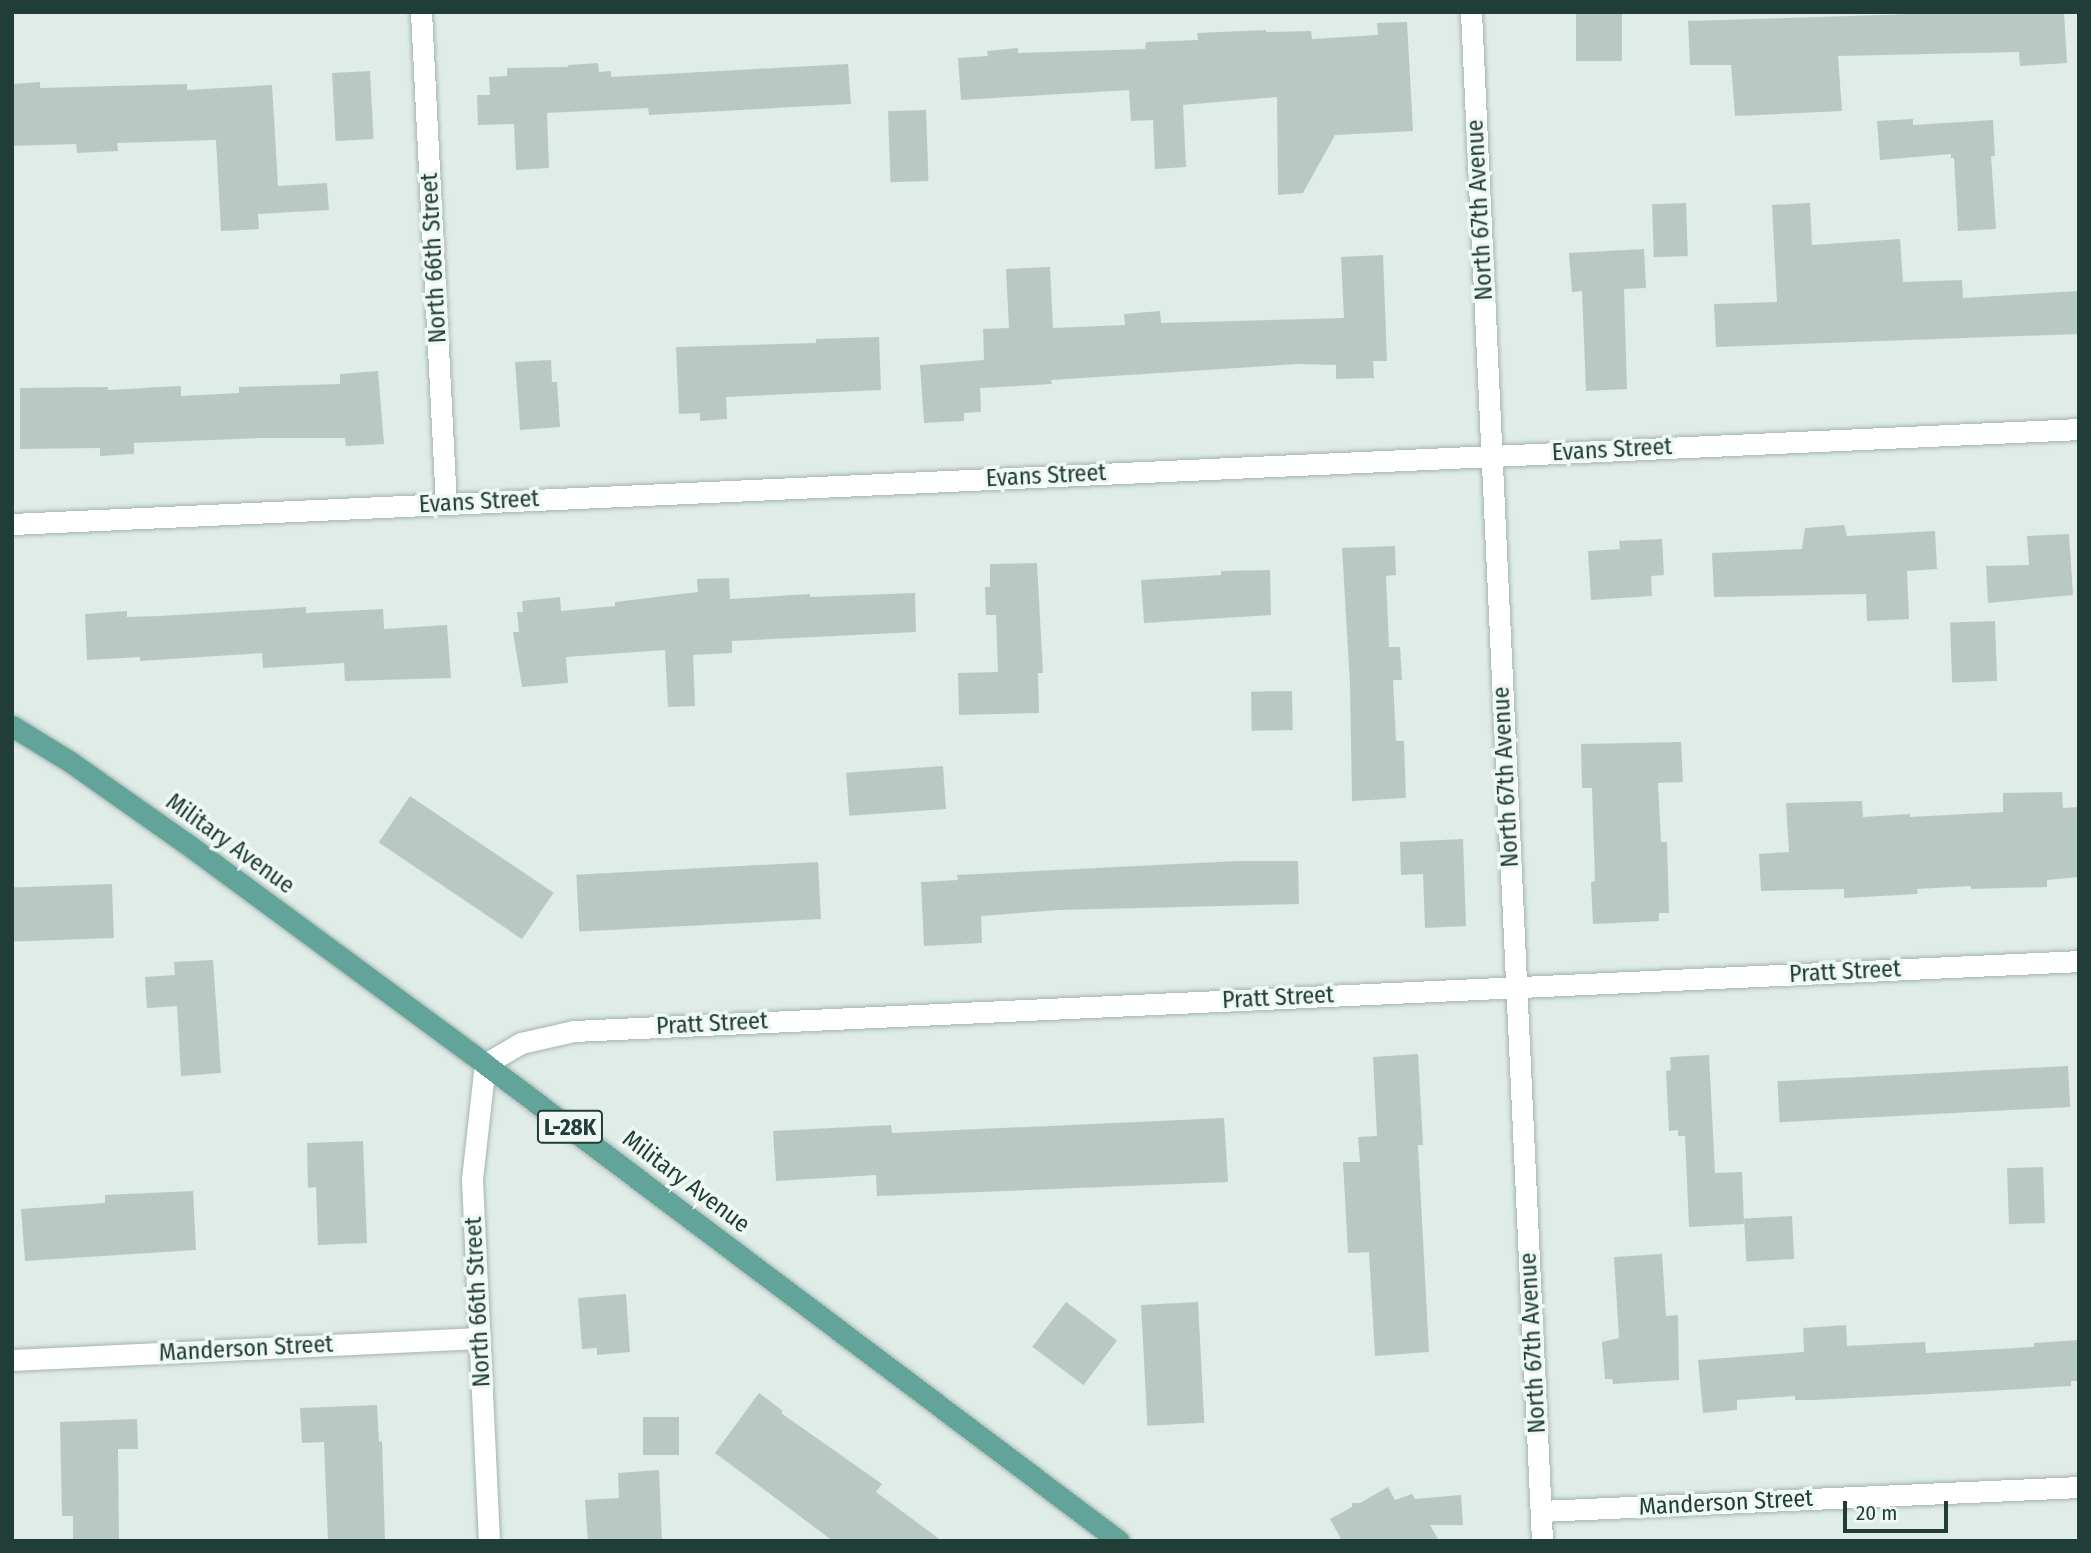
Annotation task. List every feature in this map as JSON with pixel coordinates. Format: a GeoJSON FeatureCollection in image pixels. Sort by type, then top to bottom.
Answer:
{"type":"FeatureCollection","features":[{"type":"Feature","properties":{"kind":"main road","name":"Military Avenue"},"geometry":{"type":"LineString","coordinates":[[12,726],[69,761],[187,844],[485,1064],[1119,1541]]}},
{"type":"Feature","properties":{"kind":"street","name":"North 66th Street"},"geometry":{"type":"LineString","coordinates":[[421,12],[446,504]]}},
{"type":"Feature","properties":{"kind":"street","name":"North 67th Avenue"},"geometry":{"type":"LineString","coordinates":[[1471,12],[1542,1541]]}},
{"type":"Feature","properties":{"kind":"street","name":"Evans Street"},"geometry":{"type":"LineString","coordinates":[[12,524],[2079,429]]}},
{"type":"Feature","properties":{"kind":"street","name":"Pratt Street"},"geometry":{"type":"LineString","coordinates":[[485,1064],[521,1043],[574,1031],[2079,961]]}},
{"type":"Feature","properties":{"kind":"street","name":"North 66th Street"},"geometry":{"type":"LineString","coordinates":[[485,1064],[472,1179],[489,1541]]}},
{"type":"Feature","properties":{"kind":"street","name":"Manderson Street"},"geometry":{"type":"LineString","coordinates":[[12,1360],[480,1338]]}},
{"type":"Feature","properties":{"kind":"street","name":"Manderson Street"},"geometry":{"type":"LineString","coordinates":[[1541,1511],[2079,1487]]}},
{"type":"Feature","properties":{"kind":"building"},"geometry":{"type":"Polygon","coordinates":[[[1576,12],[1622,12],[1622,61],[1576,61],[1576,12]]]}},
{"type":"Feature","properties":{"kind":"building"},"geometry":{"type":"Polygon","coordinates":[[[1976,12],[2064,12],[2067,63],[2020,66],[2019,52],[1838,56],[1842,111],[1735,116],[1731,65],[1690,65],[1688,21],[1976,12]]]}},
{"type":"Feature","properties":{"kind":"building"},"geometry":{"type":"Polygon","coordinates":[[[1407,22],[1413,131],[1335,135],[1303,193],[1278,195],[1277,97],[1183,105],[1186,167],[1155,169],[1153,120],[1131,121],[1129,90],[961,100],[958,58],[988,56],[987,51],[1018,48],[1018,53],[1145,49],[1146,42],[1198,40],[1197,33],[1266,30],[1311,31],[1312,39],[1378,35],[1377,23],[1407,22]]]}},
{"type":"Feature","properties":{"kind":"building"},"geometry":{"type":"Polygon","coordinates":[[[598,63],[599,72],[611,71],[611,77],[848,64],[851,104],[649,115],[648,108],[547,113],[549,168],[516,170],[514,124],[478,125],[477,95],[490,95],[489,77],[507,76],[507,68],[568,67],[598,63]]]}},
{"type":"Feature","properties":{"kind":"building"},"geometry":{"type":"Polygon","coordinates":[[[370,71],[374,139],[336,141],[332,73],[370,71]]]}},
{"type":"Feature","properties":{"kind":"building"},"geometry":{"type":"Polygon","coordinates":[[[40,82],[40,88],[187,84],[187,90],[272,85],[278,186],[327,183],[329,210],[258,214],[259,229],[221,231],[216,140],[117,143],[118,151],[77,153],[76,144],[12,146],[12,84],[40,82]]]}},
{"type":"Feature","properties":{"kind":"building"},"geometry":{"type":"Polygon","coordinates":[[[926,110],[928,181],[891,182],[888,111],[926,110]]]}},
{"type":"Feature","properties":{"kind":"building"},"geometry":{"type":"Polygon","coordinates":[[[1913,119],[1913,125],[1993,120],[1995,156],[1991,156],[1996,229],[1958,231],[1954,158],[1951,158],[1951,154],[1880,160],[1877,121],[1913,119]]]}},
{"type":"Feature","properties":{"kind":"building"},"geometry":{"type":"Polygon","coordinates":[[[1686,203],[1688,256],[1654,257],[1652,204],[1686,203]]]}},
{"type":"Feature","properties":{"kind":"building"},"geometry":{"type":"Polygon","coordinates":[[[1810,203],[1812,245],[1900,239],[1903,282],[1962,280],[1963,298],[2079,291],[2079,334],[1716,347],[1714,304],[1777,302],[1772,205],[1810,203]]]}},
{"type":"Feature","properties":{"kind":"building"},"geometry":{"type":"Polygon","coordinates":[[[1644,249],[1646,288],[1624,289],[1627,389],[1586,391],[1582,291],[1572,292],[1569,253],[1644,249]]]}},
{"type":"Feature","properties":{"kind":"building"},"geometry":{"type":"Polygon","coordinates":[[[1383,255],[1387,361],[1373,361],[1374,378],[1336,379],[1336,365],[1298,364],[1051,380],[1052,384],[980,388],[981,412],[964,413],[964,421],[924,423],[920,365],[984,360],[983,329],[1009,328],[1006,269],[1050,267],[1053,328],[1125,325],[1124,314],[1160,311],[1161,323],[1344,318],[1341,257],[1383,255]]]}},
{"type":"Feature","properties":{"kind":"building"},"geometry":{"type":"Polygon","coordinates":[[[879,337],[881,390],[726,397],[727,419],[700,421],[700,413],[679,414],[676,347],[816,343],[816,339],[879,337]]]}},
{"type":"Feature","properties":{"kind":"building"},"geometry":{"type":"Polygon","coordinates":[[[551,360],[552,382],[557,382],[560,427],[520,430],[515,362],[551,360]]]}},
{"type":"Feature","properties":{"kind":"building"},"geometry":{"type":"Polygon","coordinates":[[[378,371],[384,444],[346,446],[345,438],[134,443],[134,454],[100,456],[100,448],[20,449],[20,388],[108,387],[108,390],[181,386],[181,396],[239,393],[239,387],[340,384],[340,374],[378,371]]]}},
{"type":"Feature","properties":{"kind":"building"},"geometry":{"type":"Polygon","coordinates":[[[1844,525],[1847,536],[1935,531],[1937,569],[1907,571],[1909,619],[1867,621],[1866,594],[1714,597],[1712,553],[1802,549],[1805,528],[1844,525]]]}},
{"type":"Feature","properties":{"kind":"building"},"geometry":{"type":"Polygon","coordinates":[[[2069,534],[2073,595],[1988,603],[1986,566],[2029,565],[2027,536],[2069,534]]]}},
{"type":"Feature","properties":{"kind":"building"},"geometry":{"type":"Polygon","coordinates":[[[1662,539],[1664,575],[1651,576],[1652,596],[1591,600],[1588,551],[1620,549],[1619,541],[1662,539]]]}},
{"type":"Feature","properties":{"kind":"building"},"geometry":{"type":"Polygon","coordinates":[[[1395,546],[1396,575],[1386,576],[1389,647],[1400,647],[1402,680],[1393,680],[1396,741],[1404,741],[1406,798],[1352,801],[1350,684],[1342,548],[1395,546]]]}},
{"type":"Feature","properties":{"kind":"building"},"geometry":{"type":"Polygon","coordinates":[[[1037,563],[1043,673],[1038,673],[1039,713],[959,715],[958,673],[998,672],[996,615],[986,615],[985,587],[990,587],[990,564],[1037,563]]]}},
{"type":"Feature","properties":{"kind":"building"},"geometry":{"type":"Polygon","coordinates":[[[1270,570],[1271,615],[1144,623],[1141,580],[1221,575],[1221,571],[1270,570]]]}},
{"type":"Feature","properties":{"kind":"building"},"geometry":{"type":"Polygon","coordinates":[[[729,578],[730,599],[810,594],[810,597],[915,593],[916,632],[732,641],[732,653],[693,655],[695,706],[668,707],[665,650],[566,657],[568,683],[522,687],[513,632],[519,632],[517,612],[523,612],[522,601],[560,597],[561,611],[615,606],[615,602],[698,592],[697,579],[729,578]]]}},
{"type":"Feature","properties":{"kind":"building"},"geometry":{"type":"Polygon","coordinates":[[[306,607],[306,613],[383,609],[384,629],[447,625],[451,678],[345,681],[344,663],[263,668],[262,653],[140,661],[140,657],[87,660],[85,614],[127,611],[127,617],[160,616],[306,607]]]}},
{"type":"Feature","properties":{"kind":"building"},"geometry":{"type":"Polygon","coordinates":[[[1995,621],[1997,681],[1952,683],[1950,623],[1995,621]]]}},
{"type":"Feature","properties":{"kind":"building"},"geometry":{"type":"Polygon","coordinates":[[[1292,691],[1293,730],[1252,731],[1251,692],[1292,691]]]}},
{"type":"Feature","properties":{"kind":"building"},"geometry":{"type":"Polygon","coordinates":[[[1681,742],[1683,782],[1658,783],[1661,842],[1667,842],[1669,913],[1659,913],[1659,921],[1593,924],[1591,882],[1595,881],[1592,788],[1582,788],[1581,744],[1681,742]]]}},
{"type":"Feature","properties":{"kind":"building"},"geometry":{"type":"Polygon","coordinates":[[[943,766],[946,809],[849,816],[846,773],[943,766]]]}},
{"type":"Feature","properties":{"kind":"building"},"geometry":{"type":"Polygon","coordinates":[[[2062,792],[2063,808],[2079,807],[2079,877],[2047,880],[2047,887],[1971,889],[1971,886],[1917,889],[1918,894],[1844,898],[1844,889],[1761,891],[1759,854],[1789,852],[1786,803],[1862,801],[1863,817],[1910,814],[1910,817],[2003,812],[2003,793],[2062,792]]]}},
{"type":"Feature","properties":{"kind":"building"},"geometry":{"type":"Polygon","coordinates":[[[410,796],[553,893],[522,939],[379,842],[410,796]]]}},
{"type":"Feature","properties":{"kind":"building"},"geometry":{"type":"Polygon","coordinates":[[[1463,839],[1466,926],[1425,928],[1423,874],[1401,875],[1400,842],[1463,839]]]}},
{"type":"Feature","properties":{"kind":"building"},"geometry":{"type":"Polygon","coordinates":[[[1237,861],[1298,861],[1299,904],[1059,910],[981,916],[982,943],[924,946],[921,882],[958,880],[957,875],[1237,861]]]}},
{"type":"Feature","properties":{"kind":"building"},"geometry":{"type":"Polygon","coordinates":[[[818,862],[821,919],[579,932],[576,875],[818,862]]]}},
{"type":"Feature","properties":{"kind":"building"},"geometry":{"type":"Polygon","coordinates":[[[112,884],[114,938],[14,941],[12,887],[112,884]]]}},
{"type":"Feature","properties":{"kind":"building"},"geometry":{"type":"Polygon","coordinates":[[[213,960],[221,1073],[181,1076],[177,1006],[147,1008],[145,977],[175,975],[174,962],[213,960]]]}},
{"type":"Feature","properties":{"kind":"building"},"geometry":{"type":"Polygon","coordinates":[[[1418,1054],[1423,1145],[1418,1145],[1429,1352],[1375,1356],[1369,1252],[1348,1253],[1343,1162],[1360,1162],[1358,1137],[1377,1136],[1373,1057],[1418,1054]]]}},
{"type":"Feature","properties":{"kind":"building"},"geometry":{"type":"Polygon","coordinates":[[[1709,1055],[1715,1173],[1742,1172],[1744,1224],[1689,1227],[1685,1136],[1678,1136],[1678,1130],[1669,1131],[1666,1071],[1671,1070],[1670,1057],[1709,1055]]]}},
{"type":"Feature","properties":{"kind":"building"},"geometry":{"type":"Polygon","coordinates":[[[2068,1066],[2070,1107],[1780,1122],[1777,1081],[2068,1066]]]}},
{"type":"Feature","properties":{"kind":"building"},"geometry":{"type":"Polygon","coordinates":[[[1224,1118],[1228,1182],[877,1196],[876,1175],[776,1181],[773,1131],[891,1125],[892,1133],[1224,1118]]]}},
{"type":"Feature","properties":{"kind":"building"},"geometry":{"type":"Polygon","coordinates":[[[363,1141],[367,1243],[318,1245],[316,1187],[308,1188],[307,1143],[363,1141]]]}},
{"type":"Feature","properties":{"kind":"building"},"geometry":{"type":"Polygon","coordinates":[[[2043,1167],[2045,1223],[2009,1224],[2007,1168],[2043,1167]]]}},
{"type":"Feature","properties":{"kind":"building"},"geometry":{"type":"Polygon","coordinates":[[[193,1191],[196,1250],[25,1261],[21,1209],[105,1203],[105,1195],[193,1191]]]}},
{"type":"Feature","properties":{"kind":"building"},"geometry":{"type":"Polygon","coordinates":[[[1792,1216],[1794,1259],[1746,1261],[1744,1219],[1792,1216]]]}},
{"type":"Feature","properties":{"kind":"building"},"geometry":{"type":"Polygon","coordinates":[[[1662,1254],[1666,1316],[1678,1315],[1679,1380],[1613,1384],[1612,1379],[1605,1379],[1602,1342],[1619,1338],[1614,1257],[1662,1254]]]}},
{"type":"Feature","properties":{"kind":"building"},"geometry":{"type":"Polygon","coordinates":[[[626,1294],[630,1352],[597,1355],[597,1348],[582,1349],[578,1298],[626,1294]]]}},
{"type":"Feature","properties":{"kind":"building"},"geometry":{"type":"Polygon","coordinates":[[[1066,1302],[1117,1341],[1083,1385],[1032,1347],[1066,1302]]]}},
{"type":"Feature","properties":{"kind":"building"},"geometry":{"type":"Polygon","coordinates":[[[1198,1302],[1204,1423],[1147,1426],[1141,1305],[1198,1302]]]}},
{"type":"Feature","properties":{"kind":"building"},"geometry":{"type":"Polygon","coordinates":[[[1846,1325],[1847,1346],[1925,1342],[1926,1353],[2034,1347],[2034,1343],[2079,1340],[2079,1381],[2071,1381],[2071,1386],[1988,1391],[1814,1400],[1795,1400],[1795,1396],[1737,1400],[1737,1410],[1703,1413],[1698,1360],[1804,1352],[1803,1328],[1846,1325]]]}},
{"type":"Feature","properties":{"kind":"building"},"geometry":{"type":"Polygon","coordinates":[[[759,1393],[783,1411],[781,1413],[882,1484],[876,1492],[942,1541],[833,1541],[715,1453],[759,1393]]]}},
{"type":"Feature","properties":{"kind":"building"},"geometry":{"type":"Polygon","coordinates":[[[377,1405],[379,1442],[382,1441],[385,1541],[328,1541],[324,1442],[302,1443],[300,1408],[377,1405]]]}},
{"type":"Feature","properties":{"kind":"building"},"geometry":{"type":"Polygon","coordinates":[[[643,1417],[679,1417],[679,1455],[643,1455],[643,1417]]]}},
{"type":"Feature","properties":{"kind":"building"},"geometry":{"type":"Polygon","coordinates":[[[137,1419],[138,1449],[118,1449],[119,1541],[73,1541],[73,1516],[62,1516],[60,1422],[137,1419]]]}},
{"type":"Feature","properties":{"kind":"building"},"geometry":{"type":"Polygon","coordinates":[[[659,1470],[662,1541],[588,1541],[585,1500],[619,1498],[618,1473],[659,1470]]]}},
{"type":"Feature","properties":{"kind":"building"},"geometry":{"type":"Polygon","coordinates":[[[1388,1487],[1395,1500],[1412,1494],[1415,1499],[1461,1495],[1463,1525],[1430,1525],[1439,1541],[1342,1541],[1330,1519],[1352,1507],[1352,1503],[1360,1503],[1388,1487]]]}}]}
